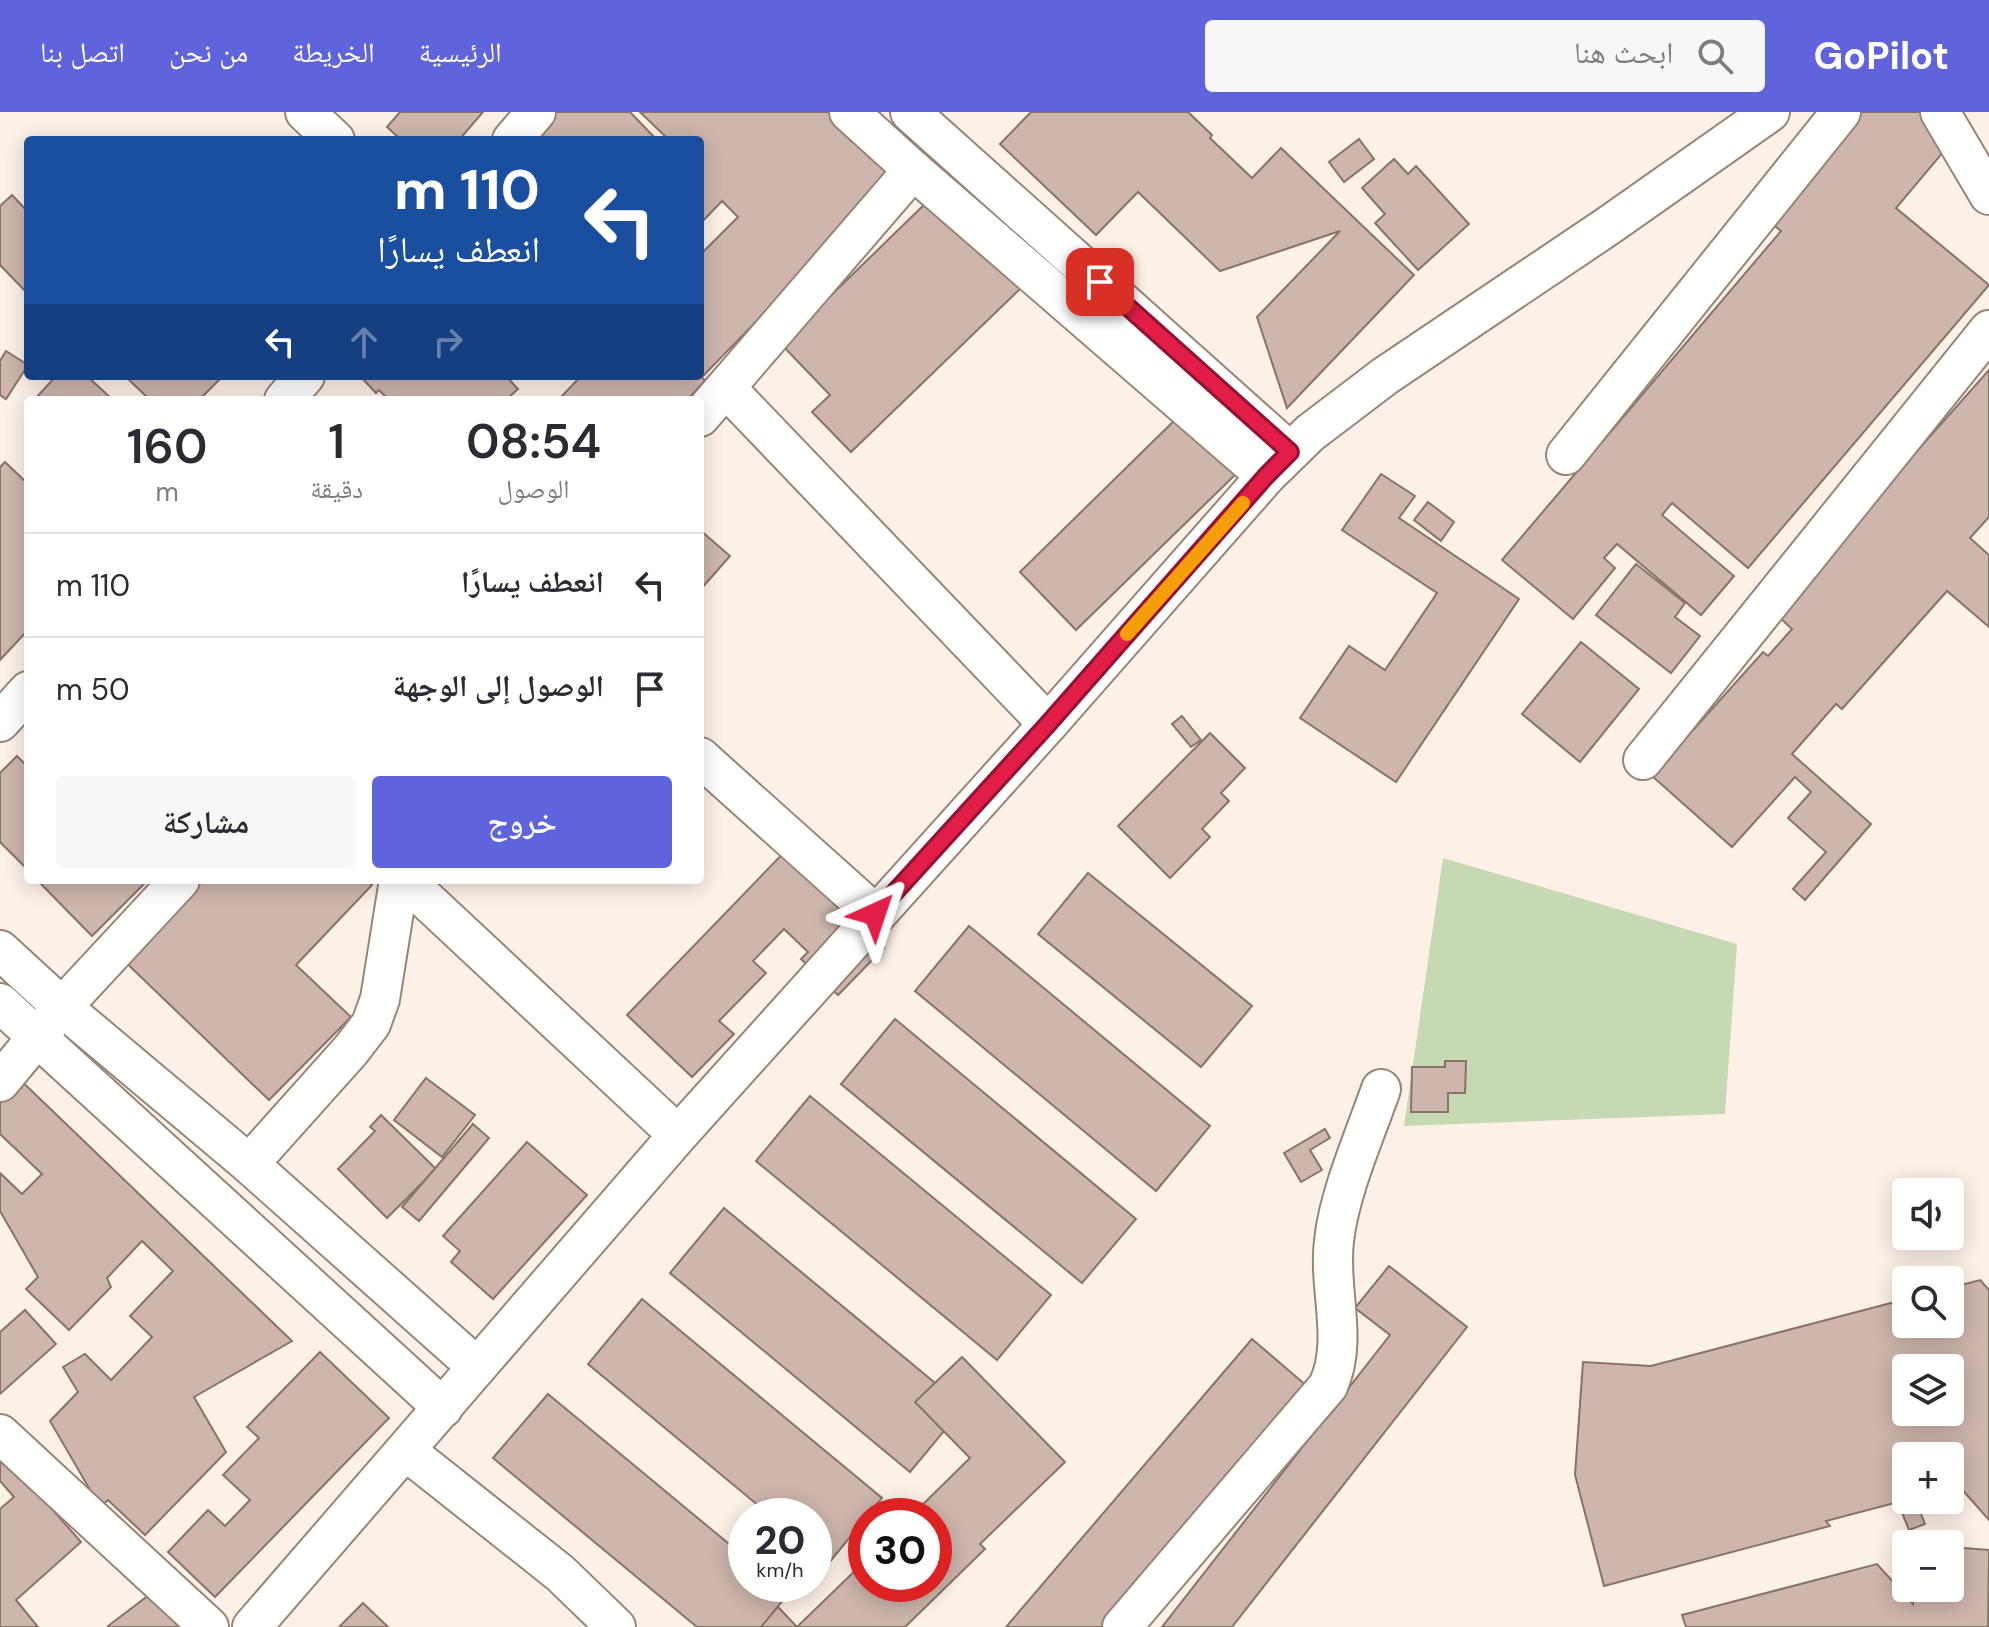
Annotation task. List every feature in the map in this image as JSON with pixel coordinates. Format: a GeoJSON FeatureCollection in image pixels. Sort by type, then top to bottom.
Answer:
{"type":"FeatureCollection","features":[{"type":"Feature","properties":{"kind":"street"},"geometry":{"type":"LineString","coordinates":[[305,112],[331,136]]}},
{"type":"Feature","properties":{"kind":"street"},"geometry":{"type":"LineString","coordinates":[[515,136],[536,112]]}},
{"type":"Feature","properties":{"kind":"street"},"geometry":{"type":"LineString","coordinates":[[849,112],[913,170],[1278,464]]}},
{"type":"Feature","properties":{"kind":"street"},"geometry":{"type":"LineString","coordinates":[[910,112],[1278,464]]}},
{"type":"Feature","properties":{"kind":"street"},"geometry":{"type":"LineString","coordinates":[[252,1627],[678,1135],[1278,464],[1335,414],[1385,376],[1770,112]]}},
{"type":"Feature","properties":{"kind":"street"},"geometry":{"type":"LineString","coordinates":[[1566,455],[1841,112]]}},
{"type":"Feature","properties":{"kind":"street"},"geometry":{"type":"LineString","coordinates":[[1940,112],[1989,195]]}},
{"type":"Feature","properties":{"kind":"street"},"geometry":{"type":"LineString","coordinates":[[704,413],[913,170]]}},
{"type":"Feature","properties":{"kind":"street"},"geometry":{"type":"LineString","coordinates":[[1643,760],[1989,330]]}},
{"type":"Feature","properties":{"kind":"street"},"geometry":{"type":"LineString","coordinates":[[726,388],[1048,724]]}},
{"type":"Feature","properties":{"kind":"street"},"geometry":{"type":"LineString","coordinates":[[0,722],[24,695]]}},
{"type":"Feature","properties":{"kind":"street"},"geometry":{"type":"LineString","coordinates":[[704,761],[875,914]]}},
{"type":"Feature","properties":{"kind":"street"},"geometry":{"type":"LineString","coordinates":[[0,1082],[62,1007],[176,884]]}},
{"type":"Feature","properties":{"kind":"street"},"geometry":{"type":"LineString","coordinates":[[249,1164],[371,1024],[380,999],[401,884]]}},
{"type":"Feature","properties":{"kind":"street"},"geometry":{"type":"LineString","coordinates":[[406,884],[678,1135]]}},
{"type":"Feature","properties":{"kind":"street"},"geometry":{"type":"LineString","coordinates":[[0,950],[62,1007],[249,1164],[477,1367]]}},
{"type":"Feature","properties":{"kind":"street"},"geometry":{"type":"LineString","coordinates":[[0,1003],[443,1408]]}},
{"type":"Feature","properties":{"kind":"street"},"geometry":{"type":"LineString","coordinates":[[1122,1627],[1328,1386],[1338,1353],[1332,1260],[1334,1238],[1342,1204],[1381,1089]]}},
{"type":"Feature","properties":{"kind":"street"},"geometry":{"type":"LineString","coordinates":[[0,1434],[209,1627]]}},
{"type":"Feature","properties":{"kind":"street"},"geometry":{"type":"LineString","coordinates":[[406,1451],[560,1573],[616,1627]]}},
{"type":"Feature","properties":{"kind":"green space"},"geometry":{"type":"Polygon","coordinates":[[[1443,858],[1737,944],[1725,1114],[1404,1126],[1443,858]]]}},
{"type":"Feature","properties":{"kind":"building"},"geometry":{"type":"Polygon","coordinates":[[[400,112],[483,112],[462,136],[397,136],[387,127],[400,112]]]}},
{"type":"Feature","properties":{"kind":"building"},"geometry":{"type":"Polygon","coordinates":[[[552,112],[630,112],[653,136],[537,136],[532,131],[552,112]]]}},
{"type":"Feature","properties":{"kind":"building"},"geometry":{"type":"Polygon","coordinates":[[[640,112],[839,112],[901,173],[704,375],[704,251],[738,217],[722,201],[704,220],[704,136],[665,136],[640,112]]]}},
{"type":"Feature","properties":{"kind":"building"},"geometry":{"type":"Polygon","coordinates":[[[1031,112],[1188,112],[1252,178],[1281,148],[1414,275],[1287,408],[1257,317],[1340,231],[1220,271],[1138,192],[1096,235],[1000,144],[1031,112]]]}},
{"type":"Feature","properties":{"kind":"building"},"geometry":{"type":"Polygon","coordinates":[[[1855,112],[1950,112],[1966,125],[1896,208],[1989,285],[1748,568],[1672,503],[1662,515],[1734,576],[1701,615],[1617,544],[1604,558],[1615,568],[1573,619],[1502,560],[1781,231],[1761,215],[1855,112]]]}},
{"type":"Feature","properties":{"kind":"building"},"geometry":{"type":"Polygon","coordinates":[[[1359,139],[1374,159],[1344,182],[1329,162],[1359,139]]]}},
{"type":"Feature","properties":{"kind":"building"},"geometry":{"type":"Polygon","coordinates":[[[1394,159],[1408,174],[1416,166],[1469,224],[1418,270],[1375,223],[1385,214],[1362,188],[1394,159]]]}},
{"type":"Feature","properties":{"kind":"building"},"geometry":{"type":"Polygon","coordinates":[[[12,195],[24,208],[24,290],[0,265],[0,206],[12,195]]]}},
{"type":"Feature","properties":{"kind":"building"},"geometry":{"type":"Polygon","coordinates":[[[929,200],[1022,287],[851,452],[812,412],[830,395],[781,344],[929,200]]]}},
{"type":"Feature","properties":{"kind":"building"},"geometry":{"type":"Polygon","coordinates":[[[6,351],[24,362],[24,371],[6,399],[0,395],[0,361],[6,351]]]}},
{"type":"Feature","properties":{"kind":"building"},"geometry":{"type":"Polygon","coordinates":[[[1989,370],[1989,517],[1970,538],[1989,555],[1989,627],[1947,591],[1842,709],[1836,704],[1792,754],[1871,824],[1805,900],[1793,889],[1826,852],[1788,818],[1811,792],[1795,777],[1732,847],[1652,776],[1763,652],[1768,656],[1792,629],[1774,612],[1989,370]]]}},
{"type":"Feature","properties":{"kind":"building"},"geometry":{"type":"Polygon","coordinates":[[[52,380],[91,380],[109,396],[38,396],[52,380]]]}},
{"type":"Feature","properties":{"kind":"building"},"geometry":{"type":"Polygon","coordinates":[[[129,380],[219,380],[203,396],[146,396],[129,380]]]}},
{"type":"Feature","properties":{"kind":"building"},"geometry":{"type":"Polygon","coordinates":[[[364,380],[510,380],[518,389],[510,396],[385,396],[379,390],[376,393],[364,380]]]}},
{"type":"Feature","properties":{"kind":"building"},"geometry":{"type":"Polygon","coordinates":[[[577,380],[705,381],[691,396],[562,396],[577,380]]]}},
{"type":"Feature","properties":{"kind":"building"},"geometry":{"type":"Polygon","coordinates":[[[1182,413],[1239,471],[1076,630],[1020,572],[1182,413]]]}},
{"type":"Feature","properties":{"kind":"building"},"geometry":{"type":"Polygon","coordinates":[[[5,462],[24,480],[24,634],[0,660],[0,467],[5,462]]]}},
{"type":"Feature","properties":{"kind":"building"},"geometry":{"type":"Polygon","coordinates":[[[1381,474],[1415,496],[1399,518],[1519,599],[1396,782],[1300,718],[1349,646],[1385,670],[1437,593],[1342,530],[1381,474]]]}},
{"type":"Feature","properties":{"kind":"building"},"geometry":{"type":"Polygon","coordinates":[[[1428,502],[1454,522],[1441,541],[1414,520],[1428,502]]]}},
{"type":"Feature","properties":{"kind":"building"},"geometry":{"type":"Polygon","coordinates":[[[704,533],[730,556],[704,585],[704,533]]]}},
{"type":"Feature","properties":{"kind":"building"},"geometry":{"type":"Polygon","coordinates":[[[1636,564],[1685,603],[1675,617],[1700,636],[1671,673],[1596,615],[1636,564]]]}},
{"type":"Feature","properties":{"kind":"building"},"geometry":{"type":"Polygon","coordinates":[[[1581,642],[1639,689],[1580,762],[1522,714],[1581,642]]]}},
{"type":"Feature","properties":{"kind":"building"},"geometry":{"type":"Polygon","coordinates":[[[1182,716],[1201,740],[1191,747],[1172,724],[1182,716]]]}},
{"type":"Feature","properties":{"kind":"building"},"geometry":{"type":"Polygon","coordinates":[[[1210,733],[1245,768],[1221,793],[1229,801],[1202,829],[1210,837],[1170,878],[1118,826],[1210,733]]]}},
{"type":"Feature","properties":{"kind":"building"},"geometry":{"type":"Polygon","coordinates":[[[17,756],[24,763],[24,866],[0,842],[0,773],[17,756]]]}},
{"type":"Feature","properties":{"kind":"building"},"geometry":{"type":"Polygon","coordinates":[[[795,841],[844,910],[884,948],[838,995],[801,959],[808,952],[784,929],[753,961],[766,973],[719,1021],[734,1034],[692,1077],[627,1015],[795,841]]]}},
{"type":"Feature","properties":{"kind":"building"},"geometry":{"type":"Polygon","coordinates":[[[1088,873],[1252,1006],[1201,1067],[1038,934],[1088,873]]]}},
{"type":"Feature","properties":{"kind":"building"},"geometry":{"type":"Polygon","coordinates":[[[41,884],[144,884],[92,936],[41,884]]]}},
{"type":"Feature","properties":{"kind":"building"},"geometry":{"type":"Polygon","coordinates":[[[186,884],[372,885],[296,965],[351,1017],[269,1100],[118,955],[186,884]]]}},
{"type":"Feature","properties":{"kind":"building"},"geometry":{"type":"Polygon","coordinates":[[[969,926],[1210,1126],[1156,1191],[915,991],[969,926]]]}},
{"type":"Feature","properties":{"kind":"building"},"geometry":{"type":"Polygon","coordinates":[[[895,1019],[1136,1219],[1082,1283],[841,1084],[895,1019]]]}},
{"type":"Feature","properties":{"kind":"building"},"geometry":{"type":"Polygon","coordinates":[[[1445,1061],[1466,1061],[1465,1093],[1448,1093],[1448,1112],[1411,1112],[1412,1067],[1445,1067],[1445,1061]]]}},
{"type":"Feature","properties":{"kind":"building"},"geometry":{"type":"Polygon","coordinates":[[[12,1072],[292,1341],[194,1397],[226,1452],[145,1535],[108,1500],[100,1507],[50,1421],[78,1392],[63,1367],[85,1354],[111,1380],[152,1337],[130,1316],[173,1271],[142,1241],[107,1278],[111,1287],[69,1330],[26,1289],[38,1277],[0,1211],[0,1173],[22,1194],[42,1174],[0,1134],[0,1085],[12,1072]]]}},
{"type":"Feature","properties":{"kind":"building"},"geometry":{"type":"Polygon","coordinates":[[[426,1078],[475,1115],[442,1157],[394,1120],[426,1078]]]}},
{"type":"Feature","properties":{"kind":"building"},"geometry":{"type":"Polygon","coordinates":[[[810,1096],[1051,1295],[997,1360],[756,1161],[810,1096]]]}},
{"type":"Feature","properties":{"kind":"building"},"geometry":{"type":"Polygon","coordinates":[[[381,1115],[436,1169],[387,1218],[338,1169],[375,1131],[370,1127],[381,1115]]]}},
{"type":"Feature","properties":{"kind":"building"},"geometry":{"type":"Polygon","coordinates":[[[473,1124],[489,1138],[419,1221],[402,1207],[473,1124]]]}},
{"type":"Feature","properties":{"kind":"building"},"geometry":{"type":"Polygon","coordinates":[[[1325,1129],[1330,1138],[1310,1150],[1322,1170],[1301,1182],[1284,1153],[1325,1129]]]}},
{"type":"Feature","properties":{"kind":"building"},"geometry":{"type":"Polygon","coordinates":[[[527,1142],[587,1195],[493,1299],[451,1262],[460,1251],[443,1236],[527,1142]]]}},
{"type":"Feature","properties":{"kind":"building"},"geometry":{"type":"Polygon","coordinates":[[[724,1208],[964,1407],[910,1472],[670,1273],[724,1208]]]}},
{"type":"Feature","properties":{"kind":"building"},"geometry":{"type":"Polygon","coordinates":[[[1389,1266],[1467,1327],[1232,1627],[1162,1627],[1390,1335],[1355,1308],[1389,1266]]]}},
{"type":"Feature","properties":{"kind":"building"},"geometry":{"type":"Polygon","coordinates":[[[1980,1280],[1989,1290],[1989,1520],[1964,1492],[1964,1442],[1892,1442],[1892,1504],[1826,1521],[1830,1526],[1604,1586],[1575,1475],[1583,1362],[1651,1366],[1892,1303],[1892,1338],[1964,1338],[1964,1284],[1980,1280]]]}},
{"type":"Feature","properties":{"kind":"building"},"geometry":{"type":"Polygon","coordinates":[[[642,1299],[882,1498],[848,1498],[848,1540],[832,1559],[832,1498],[749,1498],[588,1364],[642,1299]]]}},
{"type":"Feature","properties":{"kind":"building"},"geometry":{"type":"Polygon","coordinates":[[[25,1310],[56,1344],[0,1394],[0,1332],[25,1310]]]}},
{"type":"Feature","properties":{"kind":"building"},"geometry":{"type":"Polygon","coordinates":[[[1252,1339],[1308,1387],[1103,1627],[1006,1627],[1252,1339]]]}},
{"type":"Feature","properties":{"kind":"building"},"geometry":{"type":"Polygon","coordinates":[[[320,1352],[389,1418],[215,1597],[168,1552],[208,1510],[225,1526],[250,1500],[223,1475],[259,1438],[247,1427],[320,1352]]]}},
{"type":"Feature","properties":{"kind":"building"},"geometry":{"type":"Polygon","coordinates":[[[962,1357],[1065,1462],[980,1544],[985,1549],[952,1581],[952,1498],[929,1498],[970,1458],[915,1402],[962,1357]]]}},
{"type":"Feature","properties":{"kind":"building"},"geometry":{"type":"Polygon","coordinates":[[[548,1394],[728,1543],[728,1602],[782,1602],[761,1627],[697,1627],[493,1458],[548,1394]]]}},
{"type":"Feature","properties":{"kind":"building"},"geometry":{"type":"Polygon","coordinates":[[[0,1450],[81,1542],[16,1600],[38,1627],[0,1627],[0,1509],[14,1497],[0,1481],[0,1450]]]}},
{"type":"Feature","properties":{"kind":"building"},"geometry":{"type":"Polygon","coordinates":[[[1903,1514],[1921,1514],[1925,1524],[1909,1530],[1903,1514]]]}},
{"type":"Feature","properties":{"kind":"building"},"geometry":{"type":"Polygon","coordinates":[[[1964,1548],[1989,1550],[1988,1627],[1686,1627],[1682,1615],[1877,1564],[1892,1581],[1892,1602],[1964,1602],[1964,1548]]]}},
{"type":"Feature","properties":{"kind":"building"},"geometry":{"type":"Polygon","coordinates":[[[848,1577],[848,1602],[931,1602],[905,1627],[797,1627],[823,1602],[832,1602],[832,1593],[848,1577]]]}},
{"type":"Feature","properties":{"kind":"building"},"geometry":{"type":"Polygon","coordinates":[[[157,1589],[186,1627],[108,1626],[157,1589]]]}},
{"type":"Feature","properties":{"kind":"building"},"geometry":{"type":"Polygon","coordinates":[[[747,1602],[773,1602],[797,1627],[721,1627],[747,1602]]]}},
{"type":"Feature","properties":{"kind":"building"},"geometry":{"type":"Polygon","coordinates":[[[363,1603],[388,1627],[339,1627],[363,1603]]]}},
{"type":"Feature","properties":{"kind":"slow traffic"},"geometry":{"type":"LineString","coordinates":[[1127,634],[1243,503]]}},
{"type":"Feature","properties":{"kind":"route"},"geometry":{"type":"LineString","coordinates":[[875,914],[1290,452],[1100,282]]}}]}
